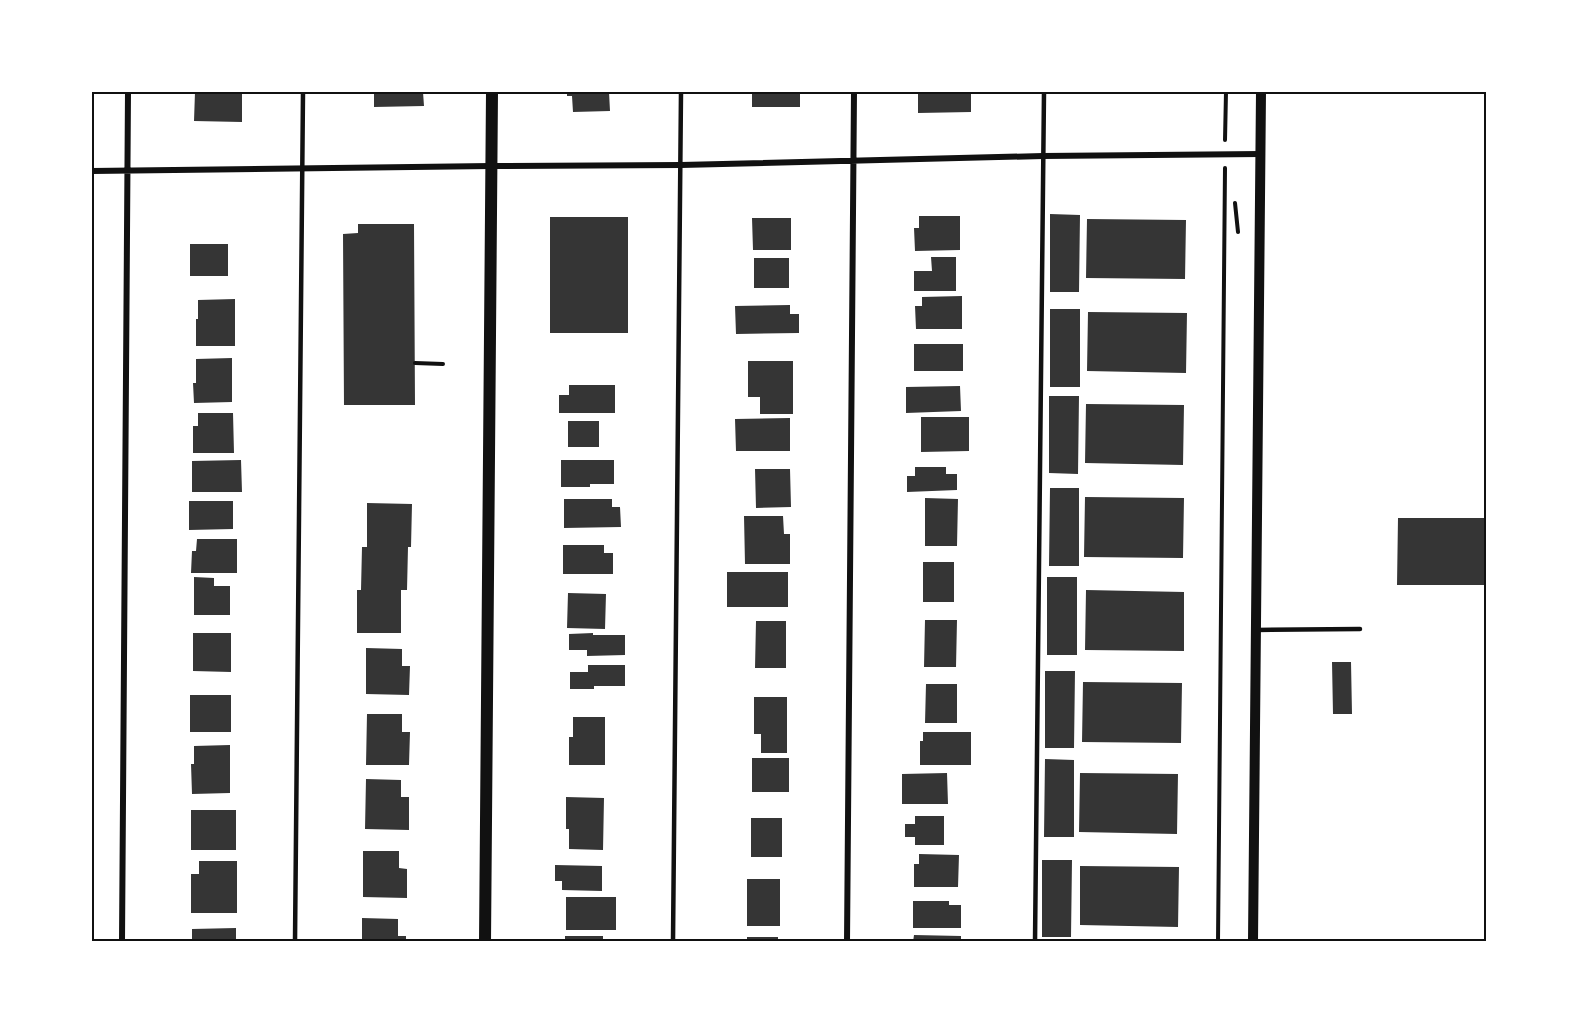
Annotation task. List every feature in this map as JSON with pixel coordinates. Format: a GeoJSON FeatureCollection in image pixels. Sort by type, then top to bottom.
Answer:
{"type":"FeatureCollection","features":[{"type":"Feature","properties":{"kind":"main road"},"geometry":{"type":"LineString","coordinates":[[485,942],[492,92]]}},
{"type":"Feature","properties":{"kind":"street"},"geometry":{"type":"LineString","coordinates":[[122,942],[128,92]]}},
{"type":"Feature","properties":{"kind":"street"},"geometry":{"type":"LineString","coordinates":[[847,942],[854,92]]}},
{"type":"Feature","properties":{"kind":"street"},"geometry":{"type":"LineString","coordinates":[[1253,942],[1262,92]]}},
{"type":"Feature","properties":{"kind":"street"},"geometry":{"type":"LineString","coordinates":[[92,171],[681,165],[1043,156],[1261,154]]}},
{"type":"Feature","properties":{"kind":"lane"},"geometry":{"type":"LineString","coordinates":[[295,942],[303,92]]}},
{"type":"Feature","properties":{"kind":"lane"},"geometry":{"type":"LineString","coordinates":[[673,942],[681,92]]}},
{"type":"Feature","properties":{"kind":"lane"},"geometry":{"type":"LineString","coordinates":[[1035,942],[1044,92]]}},
{"type":"Feature","properties":{"kind":"lane"},"geometry":{"type":"LineString","coordinates":[[1256,630],[1360,629]]}},
{"type":"Feature","properties":{"kind":"path"},"geometry":{"type":"LineString","coordinates":[[1218,942],[1226,92]]}},
{"type":"Feature","properties":{"kind":"path"},"geometry":{"type":"LineString","coordinates":[[1235,203],[1238,232]]}},
{"type":"Feature","properties":{"kind":"path"},"geometry":{"type":"LineString","coordinates":[[415,363],[443,364]]}},
{"type":"Feature","properties":{"kind":"building"},"geometry":{"type":"Polygon","coordinates":[[[195,92],[242,92],[242,122],[194,121],[195,92]]]}},
{"type":"Feature","properties":{"kind":"building"},"geometry":{"type":"Polygon","coordinates":[[[374,92],[423,92],[424,106],[374,107],[374,92]]]}},
{"type":"Feature","properties":{"kind":"building"},"geometry":{"type":"Polygon","coordinates":[[[567,92],[609,92],[610,111],[573,112],[572,96],[567,96],[567,92]]]}},
{"type":"Feature","properties":{"kind":"building"},"geometry":{"type":"Polygon","coordinates":[[[752,92],[800,92],[800,107],[752,107],[752,92]]]}},
{"type":"Feature","properties":{"kind":"building"},"geometry":{"type":"Polygon","coordinates":[[[918,92],[971,92],[971,112],[918,113],[918,92]]]}},
{"type":"Feature","properties":{"kind":"building"},"geometry":{"type":"Polygon","coordinates":[[[1050,214],[1080,215],[1079,292],[1050,292],[1050,214]]]}},
{"type":"Feature","properties":{"kind":"building"},"geometry":{"type":"Polygon","coordinates":[[[919,216],[960,216],[960,250],[915,251],[914,228],[919,228],[919,216]]]}},
{"type":"Feature","properties":{"kind":"building"},"geometry":{"type":"Polygon","coordinates":[[[550,217],[628,217],[628,333],[550,333],[550,217]]]}},
{"type":"Feature","properties":{"kind":"building"},"geometry":{"type":"Polygon","coordinates":[[[752,218],[791,218],[791,250],[753,250],[752,218]]]}},
{"type":"Feature","properties":{"kind":"building"},"geometry":{"type":"Polygon","coordinates":[[[1087,219],[1186,220],[1185,279],[1086,278],[1087,219]]]}},
{"type":"Feature","properties":{"kind":"building"},"geometry":{"type":"Polygon","coordinates":[[[358,224],[414,224],[415,405],[344,405],[343,234],[358,233],[358,224]]]}},
{"type":"Feature","properties":{"kind":"building"},"geometry":{"type":"Polygon","coordinates":[[[190,244],[228,244],[228,276],[190,276],[190,244]]]}},
{"type":"Feature","properties":{"kind":"building"},"geometry":{"type":"Polygon","coordinates":[[[931,257],[956,257],[956,291],[914,291],[914,271],[932,271],[931,257]]]}},
{"type":"Feature","properties":{"kind":"building"},"geometry":{"type":"Polygon","coordinates":[[[754,258],[789,258],[789,288],[754,288],[754,258]]]}},
{"type":"Feature","properties":{"kind":"building"},"geometry":{"type":"Polygon","coordinates":[[[962,296],[962,329],[916,329],[915,306],[922,306],[922,297],[962,296]]]}},
{"type":"Feature","properties":{"kind":"building"},"geometry":{"type":"Polygon","coordinates":[[[235,299],[235,346],[196,346],[198,300],[235,299]]]}},
{"type":"Feature","properties":{"kind":"building"},"geometry":{"type":"Polygon","coordinates":[[[790,305],[790,314],[799,314],[799,333],[736,334],[735,306],[790,305]]]}},
{"type":"Feature","properties":{"kind":"building"},"geometry":{"type":"Polygon","coordinates":[[[1050,309],[1080,309],[1080,387],[1050,387],[1050,309]]]}},
{"type":"Feature","properties":{"kind":"building"},"geometry":{"type":"Polygon","coordinates":[[[1088,312],[1187,313],[1186,373],[1087,371],[1088,312]]]}},
{"type":"Feature","properties":{"kind":"building"},"geometry":{"type":"Polygon","coordinates":[[[914,344],[963,344],[963,371],[914,371],[914,344]]]}},
{"type":"Feature","properties":{"kind":"building"},"geometry":{"type":"Polygon","coordinates":[[[232,358],[232,402],[194,403],[193,383],[196,383],[196,359],[232,358]]]}},
{"type":"Feature","properties":{"kind":"building"},"geometry":{"type":"Polygon","coordinates":[[[748,361],[793,361],[793,414],[760,414],[760,397],[748,397],[748,361]]]}},
{"type":"Feature","properties":{"kind":"building"},"geometry":{"type":"Polygon","coordinates":[[[569,385],[615,385],[615,413],[559,413],[559,395],[569,395],[569,385]]]}},
{"type":"Feature","properties":{"kind":"building"},"geometry":{"type":"Polygon","coordinates":[[[960,386],[961,411],[906,413],[906,387],[960,386]]]}},
{"type":"Feature","properties":{"kind":"building"},"geometry":{"type":"Polygon","coordinates":[[[1049,396],[1079,396],[1078,474],[1049,473],[1049,396]]]}},
{"type":"Feature","properties":{"kind":"building"},"geometry":{"type":"Polygon","coordinates":[[[1086,404],[1184,405],[1183,465],[1085,463],[1086,404]]]}},
{"type":"Feature","properties":{"kind":"building"},"geometry":{"type":"Polygon","coordinates":[[[198,413],[233,413],[234,453],[193,453],[193,426],[198,426],[198,413]]]}},
{"type":"Feature","properties":{"kind":"building"},"geometry":{"type":"Polygon","coordinates":[[[921,417],[969,417],[969,451],[921,452],[921,417]]]}},
{"type":"Feature","properties":{"kind":"building"},"geometry":{"type":"Polygon","coordinates":[[[790,418],[790,451],[736,451],[735,419],[790,418]]]}},
{"type":"Feature","properties":{"kind":"building"},"geometry":{"type":"Polygon","coordinates":[[[568,421],[599,421],[599,447],[568,447],[568,421]]]}},
{"type":"Feature","properties":{"kind":"building"},"geometry":{"type":"Polygon","coordinates":[[[241,460],[242,492],[192,492],[192,461],[241,460]]]}},
{"type":"Feature","properties":{"kind":"building"},"geometry":{"type":"Polygon","coordinates":[[[561,460],[614,460],[614,484],[561,487],[561,460]]]}},
{"type":"Feature","properties":{"kind":"building"},"geometry":{"type":"Polygon","coordinates":[[[915,467],[946,467],[946,474],[957,474],[957,490],[907,492],[907,476],[915,476],[915,467]]]}},
{"type":"Feature","properties":{"kind":"building"},"geometry":{"type":"Polygon","coordinates":[[[755,469],[790,469],[791,507],[756,508],[755,469]]]}},
{"type":"Feature","properties":{"kind":"building"},"geometry":{"type":"Polygon","coordinates":[[[1050,488],[1079,488],[1079,566],[1049,566],[1050,488]]]}},
{"type":"Feature","properties":{"kind":"building"},"geometry":{"type":"Polygon","coordinates":[[[1085,497],[1184,498],[1183,558],[1084,557],[1085,497]]]}},
{"type":"Feature","properties":{"kind":"building"},"geometry":{"type":"Polygon","coordinates":[[[925,498],[958,499],[957,546],[925,546],[925,498]]]}},
{"type":"Feature","properties":{"kind":"building"},"geometry":{"type":"Polygon","coordinates":[[[564,499],[612,499],[612,507],[620,507],[621,527],[564,528],[564,499]]]}},
{"type":"Feature","properties":{"kind":"building"},"geometry":{"type":"Polygon","coordinates":[[[189,501],[233,501],[233,529],[189,530],[189,501]]]}},
{"type":"Feature","properties":{"kind":"building"},"geometry":{"type":"Polygon","coordinates":[[[367,503],[412,504],[407,590],[401,590],[401,633],[357,633],[357,590],[361,590],[362,547],[367,547],[367,503]]]}},
{"type":"Feature","properties":{"kind":"building"},"geometry":{"type":"Polygon","coordinates":[[[744,516],[783,516],[784,534],[790,534],[790,564],[745,564],[744,516]]]}},
{"type":"Feature","properties":{"kind":"building"},"geometry":{"type":"Polygon","coordinates":[[[1398,518],[1486,518],[1486,585],[1397,585],[1398,518]]]}},
{"type":"Feature","properties":{"kind":"building"},"geometry":{"type":"Polygon","coordinates":[[[197,539],[237,539],[237,573],[191,573],[192,551],[196,551],[197,539]]]}},
{"type":"Feature","properties":{"kind":"building"},"geometry":{"type":"Polygon","coordinates":[[[563,545],[604,545],[604,553],[613,553],[613,574],[563,574],[563,545]]]}},
{"type":"Feature","properties":{"kind":"building"},"geometry":{"type":"Polygon","coordinates":[[[923,562],[954,562],[954,602],[923,602],[923,562]]]}},
{"type":"Feature","properties":{"kind":"building"},"geometry":{"type":"Polygon","coordinates":[[[727,572],[788,572],[788,607],[727,607],[727,572]]]}},
{"type":"Feature","properties":{"kind":"building"},"geometry":{"type":"Polygon","coordinates":[[[194,577],[214,578],[214,586],[230,586],[230,615],[194,615],[194,577]]]}},
{"type":"Feature","properties":{"kind":"building"},"geometry":{"type":"Polygon","coordinates":[[[1047,577],[1077,577],[1077,655],[1047,655],[1047,577]]]}},
{"type":"Feature","properties":{"kind":"building"},"geometry":{"type":"Polygon","coordinates":[[[1086,590],[1184,592],[1184,651],[1085,650],[1086,590]]]}},
{"type":"Feature","properties":{"kind":"building"},"geometry":{"type":"Polygon","coordinates":[[[568,593],[606,594],[605,629],[567,628],[568,593]]]}},
{"type":"Feature","properties":{"kind":"building"},"geometry":{"type":"Polygon","coordinates":[[[925,620],[957,620],[956,667],[924,667],[925,620]]]}},
{"type":"Feature","properties":{"kind":"building"},"geometry":{"type":"Polygon","coordinates":[[[756,621],[786,621],[786,668],[755,668],[756,621]]]}},
{"type":"Feature","properties":{"kind":"building"},"geometry":{"type":"Polygon","coordinates":[[[193,633],[231,633],[231,672],[193,671],[193,633]]]}},
{"type":"Feature","properties":{"kind":"building"},"geometry":{"type":"Polygon","coordinates":[[[593,633],[593,635],[625,635],[625,655],[587,656],[587,650],[569,650],[569,634],[593,633]]]}},
{"type":"Feature","properties":{"kind":"building"},"geometry":{"type":"Polygon","coordinates":[[[366,648],[402,649],[402,666],[410,666],[409,695],[366,694],[366,648]]]}},
{"type":"Feature","properties":{"kind":"building"},"geometry":{"type":"Polygon","coordinates":[[[1332,662],[1351,662],[1352,714],[1333,714],[1332,662]]]}},
{"type":"Feature","properties":{"kind":"building"},"geometry":{"type":"Polygon","coordinates":[[[588,665],[625,665],[625,686],[570,689],[570,672],[588,672],[588,665]]]}},
{"type":"Feature","properties":{"kind":"building"},"geometry":{"type":"Polygon","coordinates":[[[1045,671],[1075,671],[1074,748],[1045,748],[1045,671]]]}},
{"type":"Feature","properties":{"kind":"building"},"geometry":{"type":"Polygon","coordinates":[[[1083,682],[1182,683],[1181,743],[1082,742],[1083,682]]]}},
{"type":"Feature","properties":{"kind":"building"},"geometry":{"type":"Polygon","coordinates":[[[926,684],[957,684],[957,723],[925,723],[926,684]]]}},
{"type":"Feature","properties":{"kind":"building"},"geometry":{"type":"Polygon","coordinates":[[[190,695],[231,695],[231,732],[190,732],[190,695]]]}},
{"type":"Feature","properties":{"kind":"building"},"geometry":{"type":"Polygon","coordinates":[[[754,697],[787,697],[787,753],[761,753],[761,734],[754,734],[754,697]]]}},
{"type":"Feature","properties":{"kind":"building"},"geometry":{"type":"Polygon","coordinates":[[[367,714],[402,714],[402,732],[410,732],[409,765],[366,765],[367,714]]]}},
{"type":"Feature","properties":{"kind":"building"},"geometry":{"type":"Polygon","coordinates":[[[573,717],[605,717],[605,765],[569,765],[569,737],[573,737],[573,717]]]}},
{"type":"Feature","properties":{"kind":"building"},"geometry":{"type":"Polygon","coordinates":[[[923,732],[971,732],[971,765],[920,765],[920,741],[923,741],[923,732]]]}},
{"type":"Feature","properties":{"kind":"building"},"geometry":{"type":"Polygon","coordinates":[[[230,745],[230,793],[192,794],[191,764],[194,764],[194,746],[230,745]]]}},
{"type":"Feature","properties":{"kind":"building"},"geometry":{"type":"Polygon","coordinates":[[[752,758],[789,758],[789,792],[752,792],[752,758]]]}},
{"type":"Feature","properties":{"kind":"building"},"geometry":{"type":"Polygon","coordinates":[[[1045,759],[1074,760],[1074,837],[1044,837],[1045,759]]]}},
{"type":"Feature","properties":{"kind":"building"},"geometry":{"type":"Polygon","coordinates":[[[947,773],[948,804],[902,804],[902,774],[947,773]]]}},
{"type":"Feature","properties":{"kind":"building"},"geometry":{"type":"Polygon","coordinates":[[[1080,773],[1178,774],[1177,834],[1079,832],[1080,773]]]}},
{"type":"Feature","properties":{"kind":"building"},"geometry":{"type":"Polygon","coordinates":[[[366,779],[401,780],[401,797],[409,797],[409,830],[365,829],[366,779]]]}},
{"type":"Feature","properties":{"kind":"building"},"geometry":{"type":"Polygon","coordinates":[[[566,797],[604,798],[603,850],[569,849],[569,829],[566,829],[566,797]]]}},
{"type":"Feature","properties":{"kind":"building"},"geometry":{"type":"Polygon","coordinates":[[[191,810],[236,810],[236,850],[191,850],[191,810]]]}},
{"type":"Feature","properties":{"kind":"building"},"geometry":{"type":"Polygon","coordinates":[[[915,816],[944,816],[944,845],[915,845],[915,837],[905,837],[905,824],[915,824],[915,816]]]}},
{"type":"Feature","properties":{"kind":"building"},"geometry":{"type":"Polygon","coordinates":[[[751,818],[782,818],[782,857],[751,857],[751,818]]]}},
{"type":"Feature","properties":{"kind":"building"},"geometry":{"type":"Polygon","coordinates":[[[363,851],[399,851],[399,868],[407,869],[407,898],[363,897],[363,851]]]}},
{"type":"Feature","properties":{"kind":"building"},"geometry":{"type":"Polygon","coordinates":[[[919,854],[959,855],[958,887],[914,887],[914,864],[919,864],[919,854]]]}},
{"type":"Feature","properties":{"kind":"building"},"geometry":{"type":"Polygon","coordinates":[[[1042,860],[1072,860],[1071,937],[1042,937],[1042,860]]]}},
{"type":"Feature","properties":{"kind":"building"},"geometry":{"type":"Polygon","coordinates":[[[199,861],[237,861],[237,913],[191,913],[191,874],[199,874],[199,861]]]}},
{"type":"Feature","properties":{"kind":"building"},"geometry":{"type":"Polygon","coordinates":[[[555,865],[602,866],[602,891],[562,890],[562,881],[555,881],[555,865]]]}},
{"type":"Feature","properties":{"kind":"building"},"geometry":{"type":"Polygon","coordinates":[[[1080,866],[1179,867],[1178,927],[1080,925],[1080,866]]]}},
{"type":"Feature","properties":{"kind":"building"},"geometry":{"type":"Polygon","coordinates":[[[747,879],[780,879],[780,926],[747,926],[747,879]]]}},
{"type":"Feature","properties":{"kind":"building"},"geometry":{"type":"Polygon","coordinates":[[[566,897],[616,897],[616,930],[566,930],[566,897]]]}},
{"type":"Feature","properties":{"kind":"building"},"geometry":{"type":"Polygon","coordinates":[[[913,901],[949,901],[949,905],[961,905],[961,928],[913,928],[913,901]]]}},
{"type":"Feature","properties":{"kind":"building"},"geometry":{"type":"Polygon","coordinates":[[[362,918],[398,919],[398,936],[406,936],[406,942],[362,942],[362,918]]]}},
{"type":"Feature","properties":{"kind":"building"},"geometry":{"type":"Polygon","coordinates":[[[236,928],[236,942],[192,942],[192,929],[236,928]]]}},
{"type":"Feature","properties":{"kind":"building"},"geometry":{"type":"Polygon","coordinates":[[[914,935],[961,936],[961,942],[913,942],[914,935]]]}},
{"type":"Feature","properties":{"kind":"building"},"geometry":{"type":"Polygon","coordinates":[[[565,936],[603,936],[603,942],[565,942],[565,936]]]}},
{"type":"Feature","properties":{"kind":"building"},"geometry":{"type":"Polygon","coordinates":[[[747,937],[778,937],[778,942],[747,942],[747,937]]]}}]}
